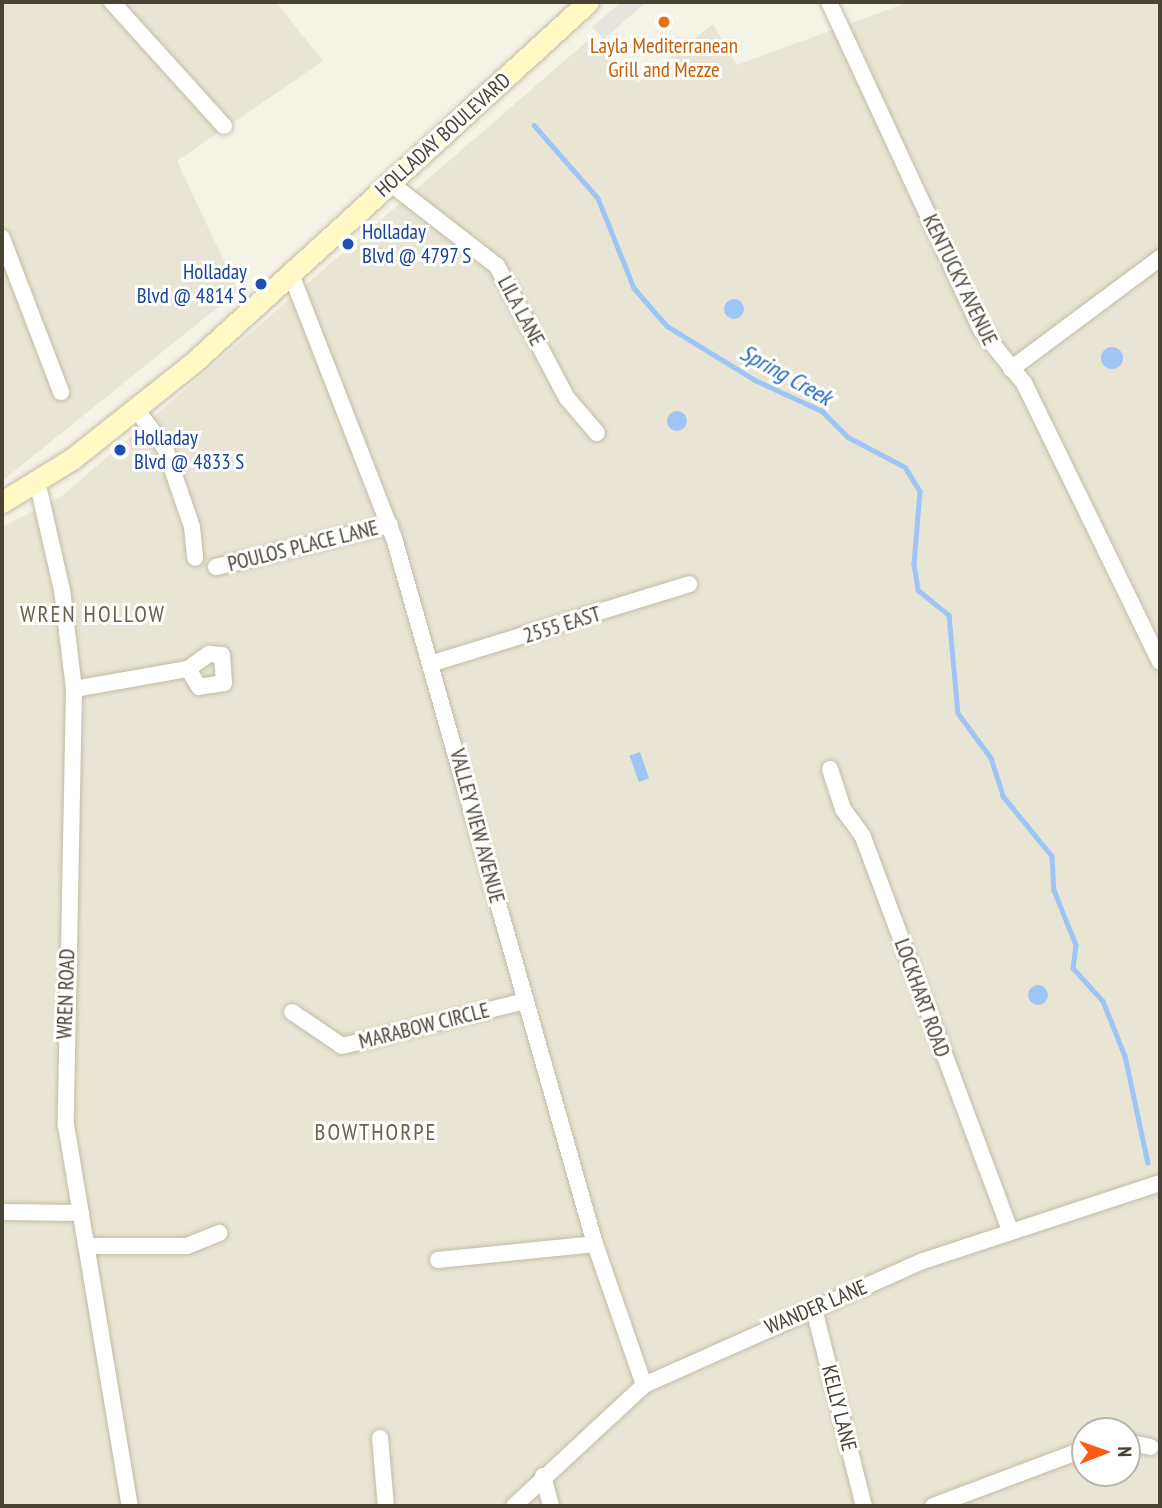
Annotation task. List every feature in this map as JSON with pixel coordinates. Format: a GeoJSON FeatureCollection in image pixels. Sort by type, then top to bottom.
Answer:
{"type":"FeatureCollection","features":[{"type":"Feature","properties":{"kind":"main road","name":"HOLLADAY BOULEVARD"},"geometry":{"type":"LineString","coordinates":[[2,502],[37,481],[136,410],[291,274],[588,2]]}},
{"type":"Feature","properties":{"kind":"street"},"geometry":{"type":"LineString","coordinates":[[112,2],[225,126]]}},
{"type":"Feature","properties":{"kind":"street","name":"KENTUCKY AVENUE"},"geometry":{"type":"LineString","coordinates":[[829,2],[982,331],[1011,369],[1160,663]]}},
{"type":"Feature","properties":{"kind":"street","name":"LILA LANE"},"geometry":{"type":"LineString","coordinates":[[390,183],[497,266],[567,398],[597,433]]}},
{"type":"Feature","properties":{"kind":"street"},"geometry":{"type":"LineString","coordinates":[[2,238],[61,392]]}},
{"type":"Feature","properties":{"kind":"street"},"geometry":{"type":"LineString","coordinates":[[1011,369],[1160,258]]}},
{"type":"Feature","properties":{"kind":"street","name":"VALLEY VIEW AVENUE"},"geometry":{"type":"LineString","coordinates":[[291,274],[390,525],[433,663],[525,1001],[595,1244],[644,1385]]}},
{"type":"Feature","properties":{"kind":"street"},"geometry":{"type":"LineString","coordinates":[[136,410],[165,448],[192,527],[195,558]]}},
{"type":"Feature","properties":{"kind":"street","name":"WREN ROAD"},"geometry":{"type":"LineString","coordinates":[[37,481],[62,590],[74,689],[64,1084],[86,1246],[130,1506]]}},
{"type":"Feature","properties":{"kind":"street","name":"POULOS PLACE LANE"},"geometry":{"type":"LineString","coordinates":[[216,567],[390,525]]}},
{"type":"Feature","properties":{"kind":"street","name":"2555 EAST"},"geometry":{"type":"LineString","coordinates":[[433,663],[689,584]]}},
{"type":"Feature","properties":{"kind":"street"},"geometry":{"type":"LineString","coordinates":[[74,689],[188,669]]}},
{"type":"Feature","properties":{"kind":"street","name":"LOCKHART ROAD"},"geometry":{"type":"LineString","coordinates":[[830,769],[843,809],[863,837],[1010,1230]]}},
{"type":"Feature","properties":{"kind":"street","name":"MARABOW CIRCLE"},"geometry":{"type":"LineString","coordinates":[[292,1012],[342,1046],[525,1001]]}},
{"type":"Feature","properties":{"kind":"street","name":"WANDER LANE"},"geometry":{"type":"LineString","coordinates":[[514,1506],[543,1475],[644,1385],[814,1309],[1010,1230],[1160,1183]]}},
{"type":"Feature","properties":{"kind":"street"},"geometry":{"type":"LineString","coordinates":[[2,1212],[81,1213]]}},
{"type":"Feature","properties":{"kind":"street"},"geometry":{"type":"LineString","coordinates":[[86,1246],[187,1246],[220,1233]]}},
{"type":"Feature","properties":{"kind":"street"},"geometry":{"type":"LineString","coordinates":[[438,1260],[595,1244]]}},
{"type":"Feature","properties":{"kind":"street","name":"KELLY LANE"},"geometry":{"type":"LineString","coordinates":[[814,1309],[864,1506]]}},
{"type":"Feature","properties":{"kind":"street"},"geometry":{"type":"LineString","coordinates":[[380,1438],[386,1506]]}},
{"type":"Feature","properties":{"kind":"street"},"geometry":{"type":"LineString","coordinates":[[1141,1445],[1150,1447]]}},
{"type":"Feature","properties":{"kind":"street"},"geometry":{"type":"LineString","coordinates":[[933,1506],[1071,1454]]}},
{"type":"Feature","properties":{"kind":"street"},"geometry":{"type":"LineString","coordinates":[[543,1475],[551,1506]]}},
{"type":"Feature","properties":{"kind":"shaded area"},"geometry":{"type":"Polygon","coordinates":[[[2,2],[276,2],[323,61],[177,161],[238,291],[2,481],[2,2]]]}},
{"type":"Feature","properties":{"kind":"shaded area"},"geometry":{"type":"Polygon","coordinates":[[[621,2],[646,2],[604,39],[592,27],[621,2]]]}},
{"type":"Feature","properties":{"kind":"shaded area"},"geometry":{"type":"Polygon","coordinates":[[[909,2],[1160,2],[1160,1506],[2,1506],[2,527],[62,496],[592,37],[638,83],[713,24],[737,65],[909,2]]]}},
{"type":"Feature","properties":{"kind":"water"},"geometry":{"type":"Polygon","coordinates":[[[734,299],[741,302],[744,309],[741,316],[734,319],[727,316],[724,309],[727,302],[734,299]]]}},
{"type":"Feature","properties":{"kind":"water"},"geometry":{"type":"Polygon","coordinates":[[[1112,347],[1120,350],[1123,358],[1120,366],[1112,369],[1104,366],[1101,358],[1104,350],[1112,347]]]}},
{"type":"Feature","properties":{"kind":"water"},"geometry":{"type":"Polygon","coordinates":[[[677,411],[684,414],[687,421],[684,428],[677,431],[670,428],[667,421],[670,414],[677,411]]]}},
{"type":"Feature","properties":{"kind":"water"},"geometry":{"type":"Polygon","coordinates":[[[640,752],[649,778],[639,782],[630,756],[640,752]]]}},
{"type":"Feature","properties":{"kind":"water"},"geometry":{"type":"Polygon","coordinates":[[[1038,985],[1045,988],[1048,995],[1045,1002],[1038,1005],[1031,1002],[1028,995],[1031,988],[1038,985]]]}},
{"type":"Feature","properties":{"kind":"waterway","name":"Spring Creek"},"geometry":{"type":"LineString","coordinates":[[534,125],[598,198],[634,288],[667,326],[755,380],[822,411],[848,437],[905,467],[920,491],[914,564],[918,590],[949,615],[958,713],[991,758],[1003,796],[1052,856],[1054,890],[1076,945],[1073,968],[1103,1001],[1125,1056],[1148,1163]]}},
{"type":"Feature","properties":{"kind":"place","name":"Layla Mediterranean Grill and Mezze"},"geometry":{"type":"Point","coordinates":[664,22]}},
{"type":"Feature","properties":{"kind":"place","name":"Holladay Blvd @ 4797 S"},"geometry":{"type":"Point","coordinates":[348,244]}},
{"type":"Feature","properties":{"kind":"place","name":"Holladay Blvd @ 4814 S"},"geometry":{"type":"Point","coordinates":[261,284]}},
{"type":"Feature","properties":{"kind":"place","name":"Holladay Blvd @ 4833 S"},"geometry":{"type":"Point","coordinates":[120,450]}},
{"type":"Feature","properties":{"kind":"district","name":"WREN HOLLOW"},"geometry":{"type":"Point","coordinates":[93,614]}},
{"type":"Feature","properties":{"kind":"district","name":"BOWTHORPE"},"geometry":{"type":"Point","coordinates":[376,1132]}}]}
